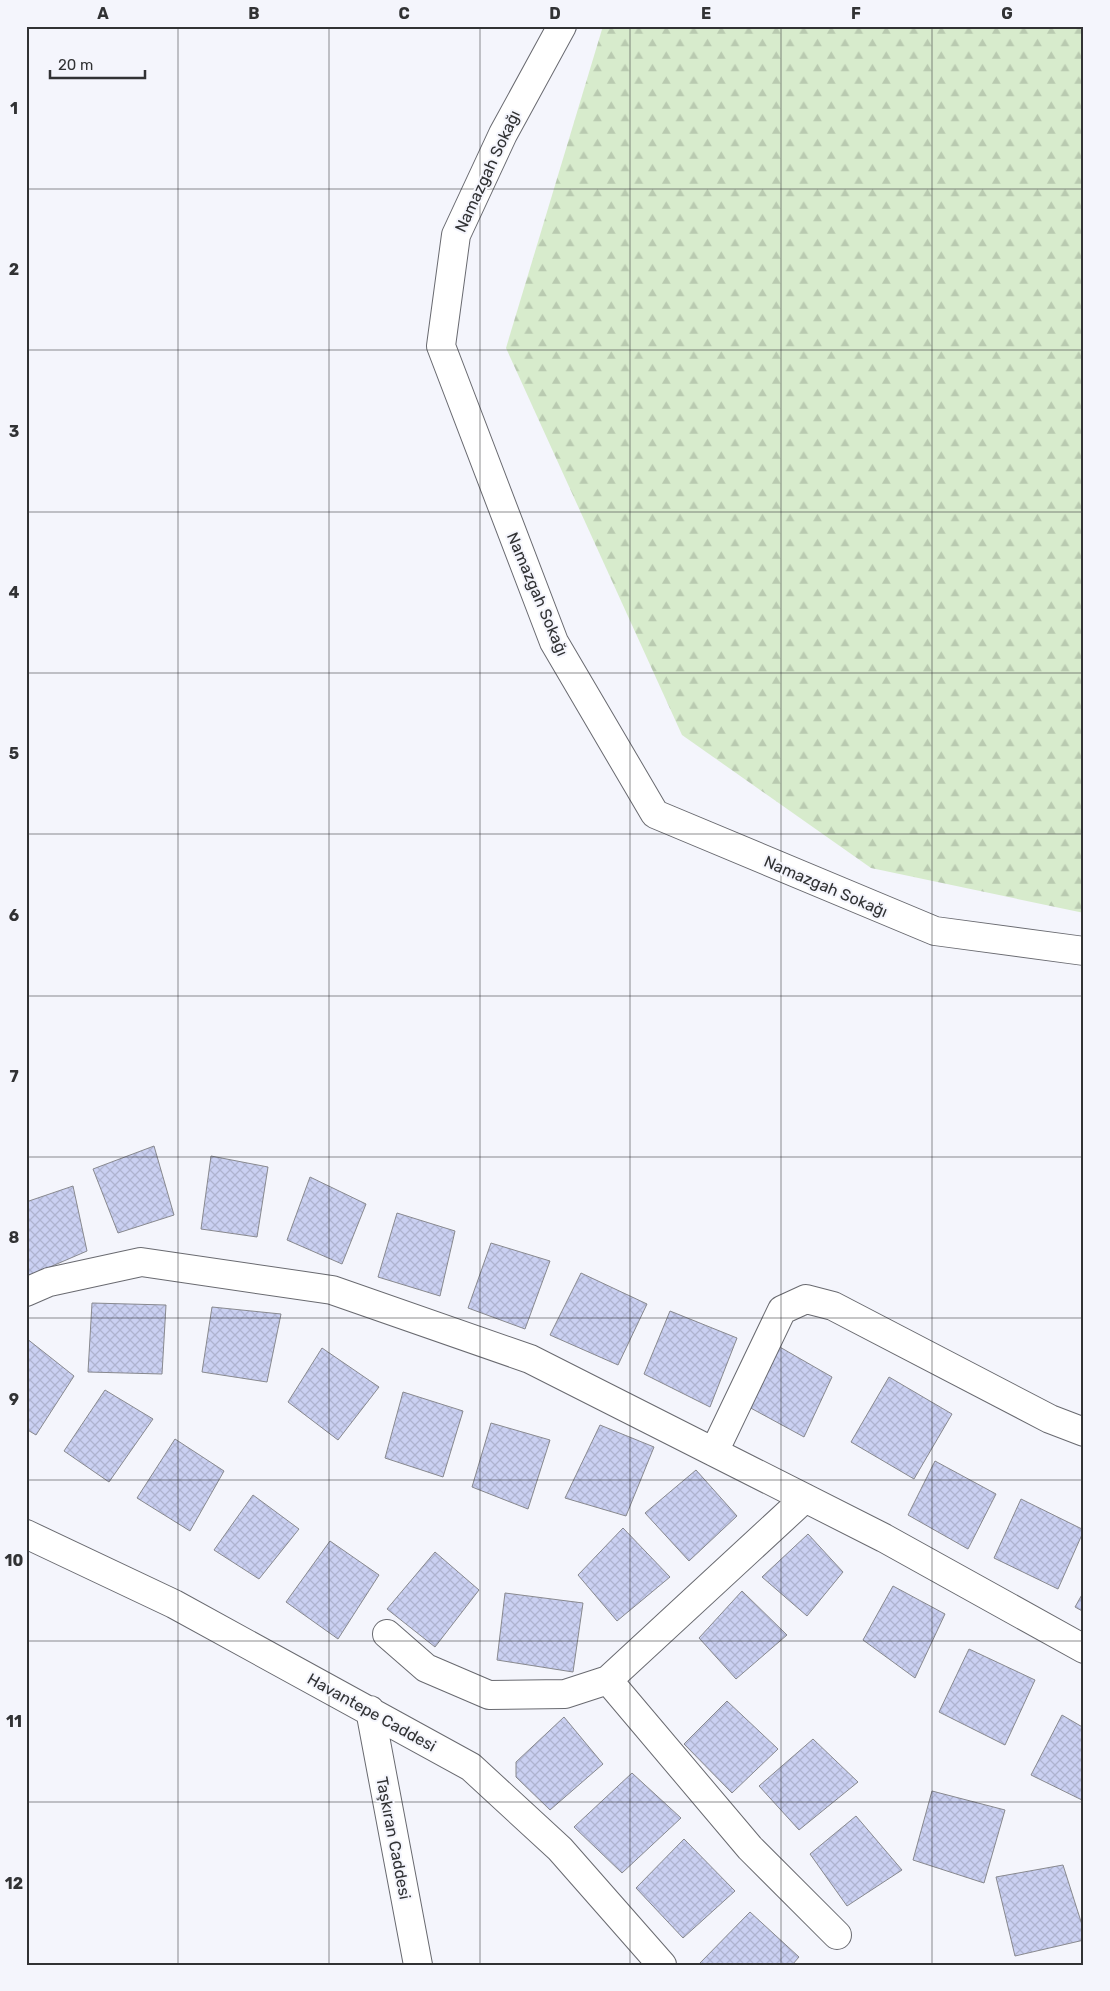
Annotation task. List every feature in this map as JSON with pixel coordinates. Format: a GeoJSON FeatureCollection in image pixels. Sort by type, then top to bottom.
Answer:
{"type":"FeatureCollection","features":[{"type":"Feature","properties":{"kind":"street","name":"Namazgah Sokağı"},"geometry":{"type":"LineString","coordinates":[[562,26],[503,134],[456,235],[441,346],[554,642],[655,814],[934,931],[1084,951]]}},
{"type":"Feature","properties":{"kind":"street"},"geometry":{"type":"LineString","coordinates":[[26,1292],[49,1282],[141,1262],[332,1290],[530,1359],[884,1538],[1084,1649]]}},
{"type":"Feature","properties":{"kind":"street"},"geometry":{"type":"LineString","coordinates":[[714,1452],[782,1310],[806,1299],[833,1306],[1050,1419],[1084,1432]]}},
{"type":"Feature","properties":{"kind":"street"},"geometry":{"type":"LineString","coordinates":[[388,1634],[426,1668],[489,1695],[565,1694],[608,1680],[805,1498]]}},
{"type":"Feature","properties":{"kind":"street","name":"Havantepe Caddesi"},"geometry":{"type":"LineString","coordinates":[[26,1534],[174,1604],[471,1767],[560,1849],[662,1965]]}},
{"type":"Feature","properties":{"kind":"street"},"geometry":{"type":"LineString","coordinates":[[608,1680],[750,1848],[837,1935]]}},
{"type":"Feature","properties":{"kind":"street","name":"Taşkıran Caddesi"},"geometry":{"type":"LineString","coordinates":[[370,1710],[418,1965]]}},
{"type":"Feature","properties":{"kind":"green space"},"geometry":{"type":"Polygon","coordinates":[[[603,26],[1084,26],[1084,913],[871,868],[682,735],[506,348],[603,26]]]}},
{"type":"Feature","properties":{"kind":"building"},"geometry":{"type":"Polygon","coordinates":[[[154,1146],[174,1215],[118,1233],[93,1169],[154,1146]]]}},
{"type":"Feature","properties":{"kind":"building"},"geometry":{"type":"Polygon","coordinates":[[[211,1156],[268,1167],[257,1237],[201,1229],[211,1156]]]}},
{"type":"Feature","properties":{"kind":"building"},"geometry":{"type":"Polygon","coordinates":[[[310,1177],[366,1204],[342,1264],[287,1240],[310,1177]]]}},
{"type":"Feature","properties":{"kind":"building"},"geometry":{"type":"Polygon","coordinates":[[[73,1186],[87,1251],[29,1276],[26,1267],[26,1202],[73,1186]]]}},
{"type":"Feature","properties":{"kind":"building"},"geometry":{"type":"Polygon","coordinates":[[[397,1213],[455,1231],[440,1296],[378,1277],[397,1213]]]}},
{"type":"Feature","properties":{"kind":"building"},"geometry":{"type":"Polygon","coordinates":[[[491,1243],[550,1261],[525,1329],[468,1308],[491,1243]]]}},
{"type":"Feature","properties":{"kind":"building"},"geometry":{"type":"Polygon","coordinates":[[[581,1273],[647,1304],[618,1365],[550,1335],[581,1273]]]}},
{"type":"Feature","properties":{"kind":"building"},"geometry":{"type":"Polygon","coordinates":[[[92,1303],[166,1305],[162,1374],[88,1372],[92,1303]]]}},
{"type":"Feature","properties":{"kind":"building"},"geometry":{"type":"Polygon","coordinates":[[[212,1307],[281,1314],[267,1382],[202,1372],[212,1307]]]}},
{"type":"Feature","properties":{"kind":"building"},"geometry":{"type":"Polygon","coordinates":[[[670,1311],[737,1338],[710,1407],[644,1374],[670,1311]]]}},
{"type":"Feature","properties":{"kind":"building"},"geometry":{"type":"Polygon","coordinates":[[[26,1338],[74,1376],[36,1435],[26,1429],[26,1338]]]}},
{"type":"Feature","properties":{"kind":"building"},"geometry":{"type":"Polygon","coordinates":[[[778,1346],[832,1377],[804,1437],[747,1406],[778,1346]]]}},
{"type":"Feature","properties":{"kind":"building"},"geometry":{"type":"Polygon","coordinates":[[[322,1348],[379,1387],[338,1440],[288,1402],[322,1348]]]}},
{"type":"Feature","properties":{"kind":"building"},"geometry":{"type":"Polygon","coordinates":[[[889,1377],[952,1414],[914,1479],[851,1442],[889,1377]]]}},
{"type":"Feature","properties":{"kind":"building"},"geometry":{"type":"Polygon","coordinates":[[[105,1390],[153,1419],[109,1482],[64,1451],[105,1390]]]}},
{"type":"Feature","properties":{"kind":"building"},"geometry":{"type":"Polygon","coordinates":[[[403,1392],[463,1411],[443,1477],[385,1458],[403,1392]]]}},
{"type":"Feature","properties":{"kind":"building"},"geometry":{"type":"Polygon","coordinates":[[[491,1423],[550,1440],[528,1509],[472,1487],[491,1423]]]}},
{"type":"Feature","properties":{"kind":"building"},"geometry":{"type":"Polygon","coordinates":[[[600,1425],[654,1447],[626,1516],[565,1498],[600,1425]]]}},
{"type":"Feature","properties":{"kind":"building"},"geometry":{"type":"Polygon","coordinates":[[[175,1439],[224,1471],[190,1531],[137,1498],[175,1439]]]}},
{"type":"Feature","properties":{"kind":"building"},"geometry":{"type":"Polygon","coordinates":[[[935,1461],[996,1494],[968,1549],[908,1515],[935,1461]]]}},
{"type":"Feature","properties":{"kind":"building"},"geometry":{"type":"Polygon","coordinates":[[[696,1470],[737,1516],[689,1561],[645,1513],[696,1470]]]}},
{"type":"Feature","properties":{"kind":"building"},"geometry":{"type":"Polygon","coordinates":[[[253,1495],[299,1529],[259,1579],[214,1550],[253,1495]]]}},
{"type":"Feature","properties":{"kind":"building"},"geometry":{"type":"Polygon","coordinates":[[[1021,1499],[1084,1530],[1058,1589],[994,1558],[1021,1499]]]}},
{"type":"Feature","properties":{"kind":"building"},"geometry":{"type":"Polygon","coordinates":[[[623,1528],[670,1577],[617,1621],[578,1575],[623,1528]]]}},
{"type":"Feature","properties":{"kind":"building"},"geometry":{"type":"Polygon","coordinates":[[[808,1534],[843,1572],[807,1616],[762,1577],[808,1534]]]}},
{"type":"Feature","properties":{"kind":"building"},"geometry":{"type":"Polygon","coordinates":[[[330,1541],[379,1575],[338,1639],[286,1602],[330,1541]]]}},
{"type":"Feature","properties":{"kind":"building"},"geometry":{"type":"Polygon","coordinates":[[[435,1552],[479,1590],[435,1647],[387,1609],[435,1552]]]}},
{"type":"Feature","properties":{"kind":"building"},"geometry":{"type":"Polygon","coordinates":[[[893,1586],[945,1614],[915,1678],[863,1640],[893,1586]]]}},
{"type":"Feature","properties":{"kind":"building"},"geometry":{"type":"Polygon","coordinates":[[[742,1591],[787,1635],[736,1679],[699,1638],[742,1591]]]}},
{"type":"Feature","properties":{"kind":"building"},"geometry":{"type":"Polygon","coordinates":[[[1084,1591],[1084,1612],[1075,1607],[1084,1591]]]}},
{"type":"Feature","properties":{"kind":"building"},"geometry":{"type":"Polygon","coordinates":[[[505,1593],[583,1603],[573,1672],[497,1660],[505,1593]]]}},
{"type":"Feature","properties":{"kind":"building"},"geometry":{"type":"Polygon","coordinates":[[[969,1649],[1035,1680],[1005,1745],[939,1712],[969,1649]]]}},
{"type":"Feature","properties":{"kind":"building"},"geometry":{"type":"Polygon","coordinates":[[[727,1701],[778,1749],[732,1793],[684,1744],[727,1701]]]}},
{"type":"Feature","properties":{"kind":"building"},"geometry":{"type":"Polygon","coordinates":[[[1062,1715],[1084,1728],[1084,1801],[1031,1775],[1062,1715]]]}},
{"type":"Feature","properties":{"kind":"building"},"geometry":{"type":"Polygon","coordinates":[[[564,1717],[603,1764],[550,1810],[516,1777],[516,1762],[564,1717]]]}},
{"type":"Feature","properties":{"kind":"building"},"geometry":{"type":"Polygon","coordinates":[[[813,1739],[858,1782],[799,1830],[759,1786],[813,1739]]]}},
{"type":"Feature","properties":{"kind":"building"},"geometry":{"type":"Polygon","coordinates":[[[632,1773],[681,1818],[622,1873],[574,1827],[632,1773]]]}},
{"type":"Feature","properties":{"kind":"building"},"geometry":{"type":"Polygon","coordinates":[[[932,1791],[1005,1810],[984,1883],[913,1860],[932,1791]]]}},
{"type":"Feature","properties":{"kind":"building"},"geometry":{"type":"Polygon","coordinates":[[[856,1816],[902,1870],[847,1906],[810,1854],[856,1816]]]}},
{"type":"Feature","properties":{"kind":"building"},"geometry":{"type":"Polygon","coordinates":[[[684,1839],[735,1891],[683,1938],[636,1888],[684,1839]]]}},
{"type":"Feature","properties":{"kind":"building"},"geometry":{"type":"Polygon","coordinates":[[[1063,1865],[1084,1931],[1084,1940],[1015,1956],[996,1877],[1063,1865]]]}},
{"type":"Feature","properties":{"kind":"building"},"geometry":{"type":"Polygon","coordinates":[[[750,1912],[799,1957],[792,1965],[699,1964],[750,1912]]]}}]}
